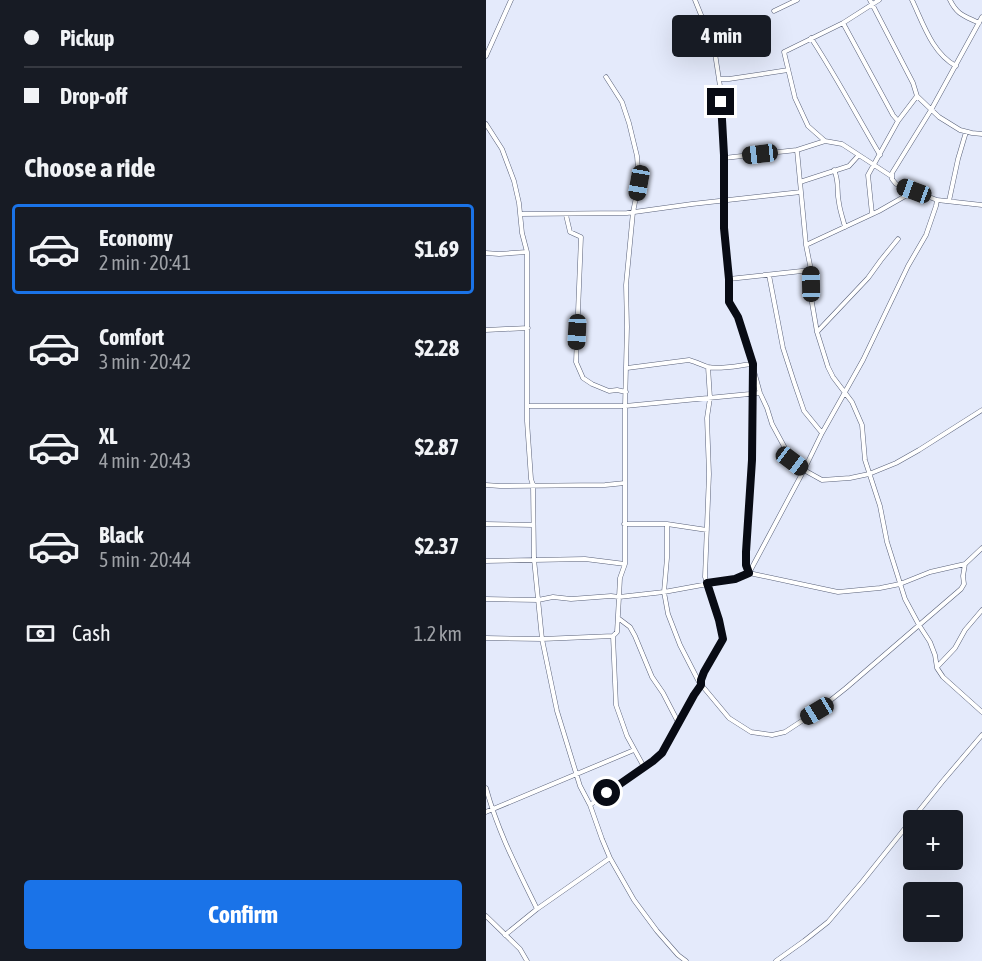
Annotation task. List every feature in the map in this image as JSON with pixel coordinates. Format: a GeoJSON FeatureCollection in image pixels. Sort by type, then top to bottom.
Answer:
{"type":"FeatureCollection","features":[{"type":"Feature","properties":{"kind":"street"},"geometry":{"type":"LineString","coordinates":[[486,56],[511,0]]}},
{"type":"Feature","properties":{"kind":"street"},"geometry":{"type":"LineString","coordinates":[[695,0],[714,47],[719,79],[729,302],[738,317],[760,393],[772,424],[792,461],[822,480],[869,474],[920,450],[982,410]]}},
{"type":"Feature","properties":{"kind":"street"},"geometry":{"type":"LineString","coordinates":[[774,11],[797,0]]}},
{"type":"Feature","properties":{"kind":"street"},"geometry":{"type":"LineString","coordinates":[[870,0],[913,83],[917,96],[945,122],[966,132],[982,134]]}},
{"type":"Feature","properties":{"kind":"street"},"geometry":{"type":"LineString","coordinates":[[825,141],[808,126],[795,98],[784,52],[843,23],[879,0]]}},
{"type":"Feature","properties":{"kind":"street"},"geometry":{"type":"LineString","coordinates":[[912,0],[936,48],[946,61],[956,66]]}},
{"type":"Feature","properties":{"kind":"street"},"geometry":{"type":"LineString","coordinates":[[950,0],[958,13],[979,23]]}},
{"type":"Feature","properties":{"kind":"street"},"geometry":{"type":"LineString","coordinates":[[891,176],[931,110],[982,17]]}},
{"type":"Feature","properties":{"kind":"street"},"geometry":{"type":"LineString","coordinates":[[843,23],[888,107],[898,121]]}},
{"type":"Feature","properties":{"kind":"street"},"geometry":{"type":"LineString","coordinates":[[812,38],[880,155]]}},
{"type":"Feature","properties":{"kind":"street"},"geometry":{"type":"LineString","coordinates":[[719,79],[788,70]]}},
{"type":"Feature","properties":{"kind":"street"},"geometry":{"type":"LineString","coordinates":[[486,638],[542,639],[613,636],[617,632],[620,579],[625,564],[626,285],[633,212],[639,183],[637,156],[622,102],[606,77]]}},
{"type":"Feature","properties":{"kind":"street"},"geometry":{"type":"LineString","coordinates":[[872,214],[868,175],[898,121],[917,96]]}},
{"type":"Feature","properties":{"kind":"street"},"geometry":{"type":"LineString","coordinates":[[486,124],[502,149],[509,166],[517,192],[522,233],[527,252],[527,406],[529,459],[533,486],[534,559],[542,639],[557,711],[580,786],[590,805],[610,858],[644,915],[678,955],[686,961]]}},
{"type":"Feature","properties":{"kind":"street"},"geometry":{"type":"LineString","coordinates":[[949,201],[966,132]]}},
{"type":"Feature","properties":{"kind":"street"},"geometry":{"type":"LineString","coordinates":[[724,159],[797,150],[825,141],[842,144],[891,176],[896,184],[937,200],[982,205]]}},
{"type":"Feature","properties":{"kind":"street"},"geometry":{"type":"LineString","coordinates":[[797,150],[806,245],[811,270],[811,297],[817,332],[828,368],[857,410],[862,425],[865,460],[880,506],[886,542],[905,599],[930,642],[937,668],[982,712]]}},
{"type":"Feature","properties":{"kind":"street"},"geometry":{"type":"LineString","coordinates":[[800,182],[849,166],[858,156]]}},
{"type":"Feature","properties":{"kind":"street"},"geometry":{"type":"LineString","coordinates":[[834,170],[839,180],[837,190],[845,227]]}},
{"type":"Feature","properties":{"kind":"street"},"geometry":{"type":"LineString","coordinates":[[806,245],[914,191]]}},
{"type":"Feature","properties":{"kind":"street"},"geometry":{"type":"LineString","coordinates":[[520,214],[633,212],[801,192]]}},
{"type":"Feature","properties":{"kind":"street"},"geometry":{"type":"LineString","coordinates":[[749,573],[863,360],[908,266],[926,235],[937,200]]}},
{"type":"Feature","properties":{"kind":"street"},"geometry":{"type":"LineString","coordinates":[[566,214],[570,232],[581,237],[576,362],[583,378],[592,384],[609,391],[626,392]]}},
{"type":"Feature","properties":{"kind":"street"},"geometry":{"type":"LineString","coordinates":[[817,332],[868,278],[898,239]]}},
{"type":"Feature","properties":{"kind":"street"},"geometry":{"type":"LineString","coordinates":[[486,253],[527,252]]}},
{"type":"Feature","properties":{"kind":"street"},"geometry":{"type":"LineString","coordinates":[[729,279],[811,270]]}},
{"type":"Feature","properties":{"kind":"street"},"geometry":{"type":"LineString","coordinates":[[769,275],[783,348],[794,382],[804,411],[822,433]]}},
{"type":"Feature","properties":{"kind":"street"},"geometry":{"type":"LineString","coordinates":[[486,330],[528,328]]}},
{"type":"Feature","properties":{"kind":"street"},"geometry":{"type":"LineString","coordinates":[[627,368],[689,360],[708,367],[753,364]]}},
{"type":"Feature","properties":{"kind":"street"},"geometry":{"type":"LineString","coordinates":[[749,573],[746,565],[746,552],[752,460],[753,364]]}},
{"type":"Feature","properties":{"kind":"street"},"geometry":{"type":"LineString","coordinates":[[590,805],[662,753],[701,685],[704,672],[723,639],[705,578],[709,465],[707,418],[710,398],[708,367]]}},
{"type":"Feature","properties":{"kind":"street"},"geometry":{"type":"LineString","coordinates":[[527,406],[626,406],[760,393]]}},
{"type":"Feature","properties":{"kind":"street"},"geometry":{"type":"LineString","coordinates":[[486,485],[625,483]]}},
{"type":"Feature","properties":{"kind":"street"},"geometry":{"type":"LineString","coordinates":[[486,524],[533,525]]}},
{"type":"Feature","properties":{"kind":"street"},"geometry":{"type":"LineString","coordinates":[[624,524],[667,524],[707,530]]}},
{"type":"Feature","properties":{"kind":"street"},"geometry":{"type":"LineString","coordinates":[[667,524],[668,558],[664,592],[668,614],[680,645],[701,685],[729,718],[751,732],[763,735],[779,734],[817,711],[846,688],[961,589],[964,584],[965,564]]}},
{"type":"Feature","properties":{"kind":"street"},"geometry":{"type":"LineString","coordinates":[[486,599],[619,597],[664,592],[735,579],[749,573],[838,592],[900,584],[930,572],[965,564],[982,548]]}},
{"type":"Feature","properties":{"kind":"street"},"geometry":{"type":"LineString","coordinates":[[486,561],[585,559],[625,564]]}},
{"type":"Feature","properties":{"kind":"street"},"geometry":{"type":"LineString","coordinates":[[937,668],[955,648],[965,630],[982,610]]}},
{"type":"Feature","properties":{"kind":"street"},"geometry":{"type":"LineString","coordinates":[[618,618],[630,627],[652,677],[679,723]]}},
{"type":"Feature","properties":{"kind":"street"},"geometry":{"type":"LineString","coordinates":[[613,636],[616,705],[627,736],[644,767]]}},
{"type":"Feature","properties":{"kind":"street"},"geometry":{"type":"LineString","coordinates":[[776,961],[828,922],[982,735]]}},
{"type":"Feature","properties":{"kind":"street"},"geometry":{"type":"LineString","coordinates":[[486,812],[634,750]]}},
{"type":"Feature","properties":{"kind":"street"},"geometry":{"type":"LineString","coordinates":[[486,788],[505,845],[537,909]]}},
{"type":"Feature","properties":{"kind":"street"},"geometry":{"type":"LineString","coordinates":[[505,935],[537,909],[610,858]]}},
{"type":"Feature","properties":{"kind":"street"},"geometry":{"type":"LineString","coordinates":[[486,916],[520,949],[527,961]]}},
{"type":"Feature","properties":{"kind":"route"},"geometry":{"type":"LineString","coordinates":[[607,793],[662,753],[701,685],[704,672],[723,639],[707,583],[735,579],[749,573],[746,565],[746,552],[752,460],[753,364],[738,317],[729,302],[724,228],[721,102]]}}]}
